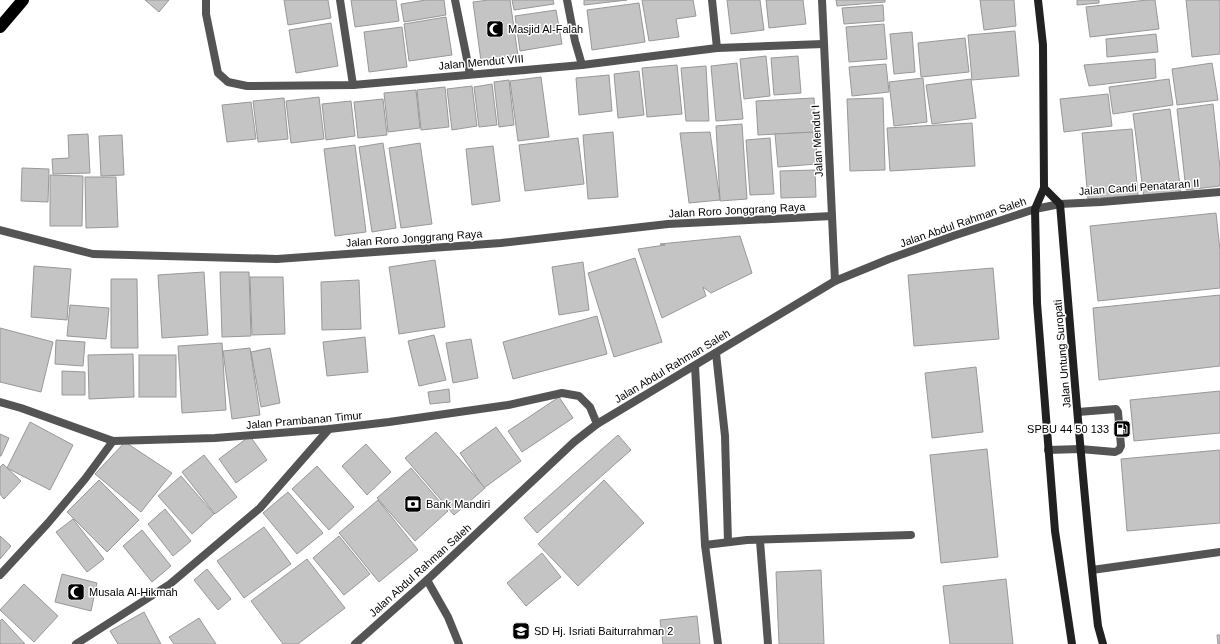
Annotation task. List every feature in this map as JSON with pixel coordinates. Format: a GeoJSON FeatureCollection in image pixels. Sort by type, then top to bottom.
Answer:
{"type":"FeatureCollection","features":[{"type":"Feature","properties":{"kind":"highway"},"geometry":{"type":"LineString","coordinates":[[0,27],[23,0]]}},
{"type":"Feature","properties":{"kind":"main road","name":"Jalan Untung Suropati"},"geometry":{"type":"LineString","coordinates":[[1038,0],[1043,45],[1044,188],[1035,209],[1037,303],[1055,531],[1072,644]]}},
{"type":"Feature","properties":{"kind":"main road"},"geometry":{"type":"LineString","coordinates":[[1044,188],[1060,204]]}},
{"type":"Feature","properties":{"kind":"main road","name":"Jalan Untung Suropati"},"geometry":{"type":"LineString","coordinates":[[1060,204],[1080,449],[1098,626],[1103,644]]}},
{"type":"Feature","properties":{"kind":"street","name":"Jalan Mendut VIII"},"geometry":{"type":"LineString","coordinates":[[206,0],[206,14],[218,73],[228,82],[247,86],[353,85],[582,65],[717,48],[823,44]]}},
{"type":"Feature","properties":{"kind":"street"},"geometry":{"type":"LineString","coordinates":[[340,0],[353,85]]}},
{"type":"Feature","properties":{"kind":"street"},"geometry":{"type":"LineString","coordinates":[[455,0],[470,74]]}},
{"type":"Feature","properties":{"kind":"street"},"geometry":{"type":"LineString","coordinates":[[568,0],[575,41],[582,65]]}},
{"type":"Feature","properties":{"kind":"street"},"geometry":{"type":"LineString","coordinates":[[712,0],[717,48]]}},
{"type":"Feature","properties":{"kind":"street","name":"Jalan Mendut I"},"geometry":{"type":"LineString","coordinates":[[822,0],[835,281]]}},
{"type":"Feature","properties":{"kind":"street","name":"Jalan Candi Penataran II"},"geometry":{"type":"LineString","coordinates":[[1060,204],[1220,192]]}},
{"type":"Feature","properties":{"kind":"street","name":"Jalan Abdul Rahman Saleh"},"geometry":{"type":"LineString","coordinates":[[355,644],[427,580],[574,442],[597,424],[835,281],[889,259],[1035,209],[1060,204]]}},
{"type":"Feature","properties":{"kind":"street","name":"Jalan Roro Jonggrang Raya"},"geometry":{"type":"LineString","coordinates":[[0,230],[93,254],[277,259],[501,243],[668,224],[832,216]]}},
{"type":"Feature","properties":{"kind":"street"},"geometry":{"type":"LineString","coordinates":[[716,353],[725,436],[728,542]]}},
{"type":"Feature","properties":{"kind":"street"},"geometry":{"type":"LineString","coordinates":[[695,366],[705,545],[718,644]]}},
{"type":"Feature","properties":{"kind":"street","name":"Jalan Prambanan Timur"},"geometry":{"type":"LineString","coordinates":[[0,402],[113,441],[215,438],[329,429],[508,405],[562,393],[579,396],[590,407],[597,424]]}},
{"type":"Feature","properties":{"kind":"street"},"geometry":{"type":"LineString","coordinates":[[1048,450],[1080,449],[1115,452],[1119,450],[1122,446],[1118,412],[1116,409],[1078,412]]}},
{"type":"Feature","properties":{"kind":"street"},"geometry":{"type":"LineString","coordinates":[[76,644],[170,584],[260,508],[329,429]]}},
{"type":"Feature","properties":{"kind":"street"},"geometry":{"type":"LineString","coordinates":[[0,575],[48,523],[85,479],[113,441]]}},
{"type":"Feature","properties":{"kind":"street"},"geometry":{"type":"LineString","coordinates":[[705,545],[747,540],[760,541],[911,534]]}},
{"type":"Feature","properties":{"kind":"street"},"geometry":{"type":"LineString","coordinates":[[760,541],[768,644]]}},
{"type":"Feature","properties":{"kind":"street"},"geometry":{"type":"LineString","coordinates":[[1092,570],[1220,552]]}},
{"type":"Feature","properties":{"kind":"street"},"geometry":{"type":"LineString","coordinates":[[427,580],[448,617],[459,644]]}},
{"type":"Feature","properties":{"kind":"building"},"geometry":{"type":"Polygon","coordinates":[[[145,0],[169,0],[159,12],[145,0]]]}},
{"type":"Feature","properties":{"kind":"building"},"geometry":{"type":"Polygon","coordinates":[[[284,0],[328,0],[331,18],[288,25],[284,0]]]}},
{"type":"Feature","properties":{"kind":"building"},"geometry":{"type":"Polygon","coordinates":[[[351,0],[396,0],[399,21],[355,27],[351,0]]]}},
{"type":"Feature","properties":{"kind":"building"},"geometry":{"type":"Polygon","coordinates":[[[426,0],[444,0],[446,15],[404,22],[401,4],[426,0]]]}},
{"type":"Feature","properties":{"kind":"building","name":"Masjid Al-Falah"},"geometry":{"type":"Polygon","coordinates":[[[510,0],[518,56],[481,61],[473,2],[510,0]]]}},
{"type":"Feature","properties":{"kind":"building"},"geometry":{"type":"Polygon","coordinates":[[[512,0],[553,0],[554,4],[514,10],[512,0]]]}},
{"type":"Feature","properties":{"kind":"building"},"geometry":{"type":"Polygon","coordinates":[[[584,0],[627,0],[584,5],[584,0]]]}},
{"type":"Feature","properties":{"kind":"building"},"geometry":{"type":"Polygon","coordinates":[[[642,0],[693,0],[696,16],[676,19],[679,37],[649,41],[642,0]]]}},
{"type":"Feature","properties":{"kind":"building"},"geometry":{"type":"Polygon","coordinates":[[[727,0],[760,0],[764,30],[731,34],[727,0]]]}},
{"type":"Feature","properties":{"kind":"building"},"geometry":{"type":"Polygon","coordinates":[[[766,0],[803,0],[806,24],[769,28],[766,0]]]}},
{"type":"Feature","properties":{"kind":"building"},"geometry":{"type":"Polygon","coordinates":[[[836,0],[885,0],[885,2],[837,6],[836,0]]]}},
{"type":"Feature","properties":{"kind":"building"},"geometry":{"type":"Polygon","coordinates":[[[980,0],[1014,0],[1016,26],[984,30],[980,0]]]}},
{"type":"Feature","properties":{"kind":"building"},"geometry":{"type":"Polygon","coordinates":[[[1077,0],[1099,0],[1099,3],[1077,5],[1077,0]]]}},
{"type":"Feature","properties":{"kind":"building"},"geometry":{"type":"Polygon","coordinates":[[[1155,0],[1159,29],[1090,37],[1086,7],[1155,0]]]}},
{"type":"Feature","properties":{"kind":"building"},"geometry":{"type":"Polygon","coordinates":[[[1186,0],[1220,0],[1220,54],[1192,57],[1186,0]]]}},
{"type":"Feature","properties":{"kind":"building"},"geometry":{"type":"Polygon","coordinates":[[[639,3],[645,42],[592,50],[587,10],[639,3]]]}},
{"type":"Feature","properties":{"kind":"building"},"geometry":{"type":"Polygon","coordinates":[[[883,5],[884,21],[844,24],[842,8],[883,5]]]}},
{"type":"Feature","properties":{"kind":"building"},"geometry":{"type":"Polygon","coordinates":[[[556,10],[562,44],[520,51],[515,16],[556,10]]]}},
{"type":"Feature","properties":{"kind":"building"},"geometry":{"type":"Polygon","coordinates":[[[446,17],[452,55],[409,61],[404,24],[446,17]]]}},
{"type":"Feature","properties":{"kind":"building"},"geometry":{"type":"Polygon","coordinates":[[[331,23],[338,66],[296,73],[289,30],[331,23]]]}},
{"type":"Feature","properties":{"kind":"building"},"geometry":{"type":"Polygon","coordinates":[[[884,24],[887,59],[849,62],[846,27],[884,24]]]}},
{"type":"Feature","properties":{"kind":"building"},"geometry":{"type":"Polygon","coordinates":[[[402,27],[407,67],[369,72],[364,32],[402,27]]]}},
{"type":"Feature","properties":{"kind":"building"},"geometry":{"type":"Polygon","coordinates":[[[1015,31],[1019,76],[972,80],[968,35],[1015,31]]]}},
{"type":"Feature","properties":{"kind":"building"},"geometry":{"type":"Polygon","coordinates":[[[912,32],[915,72],[894,74],[890,34],[912,32]]]}},
{"type":"Feature","properties":{"kind":"building"},"geometry":{"type":"Polygon","coordinates":[[[1156,34],[1158,52],[1107,57],[1106,39],[1156,34]]]}},
{"type":"Feature","properties":{"kind":"building"},"geometry":{"type":"Polygon","coordinates":[[[965,38],[969,72],[921,77],[918,43],[965,38]]]}},
{"type":"Feature","properties":{"kind":"building"},"geometry":{"type":"Polygon","coordinates":[[[766,56],[770,96],[744,99],[740,59],[766,56]]]}},
{"type":"Feature","properties":{"kind":"building"},"geometry":{"type":"Polygon","coordinates":[[[798,56],[801,93],[774,95],[771,58],[798,56]]]}},
{"type":"Feature","properties":{"kind":"building"},"geometry":{"type":"Polygon","coordinates":[[[1155,59],[1156,78],[1089,86],[1084,65],[1155,59]]]}},
{"type":"Feature","properties":{"kind":"building"},"geometry":{"type":"Polygon","coordinates":[[[737,63],[743,119],[716,121],[711,66],[737,63]]]}},
{"type":"Feature","properties":{"kind":"building"},"geometry":{"type":"Polygon","coordinates":[[[1212,63],[1218,100],[1177,105],[1172,69],[1212,63]]]}},
{"type":"Feature","properties":{"kind":"building"},"geometry":{"type":"Polygon","coordinates":[[[886,64],[889,92],[852,96],[849,67],[886,64]]]}},
{"type":"Feature","properties":{"kind":"building"},"geometry":{"type":"Polygon","coordinates":[[[677,65],[682,114],[647,117],[642,68],[677,65]]]}},
{"type":"Feature","properties":{"kind":"building"},"geometry":{"type":"Polygon","coordinates":[[[706,66],[709,121],[686,121],[681,68],[706,66]]]}},
{"type":"Feature","properties":{"kind":"building"},"geometry":{"type":"Polygon","coordinates":[[[639,71],[644,115],[618,118],[614,74],[639,71]]]}},
{"type":"Feature","properties":{"kind":"building"},"geometry":{"type":"Polygon","coordinates":[[[609,75],[612,111],[579,115],[576,78],[609,75]]]}},
{"type":"Feature","properties":{"kind":"building"},"geometry":{"type":"Polygon","coordinates":[[[541,77],[549,137],[518,141],[510,81],[541,77]]]}},
{"type":"Feature","properties":{"kind":"building"},"geometry":{"type":"Polygon","coordinates":[[[923,78],[927,122],[894,126],[889,82],[923,78]]]}},
{"type":"Feature","properties":{"kind":"building"},"geometry":{"type":"Polygon","coordinates":[[[971,79],[976,118],[932,124],[926,85],[971,79]]]}},
{"type":"Feature","properties":{"kind":"building"},"geometry":{"type":"Polygon","coordinates":[[[1169,79],[1173,105],[1113,114],[1109,87],[1169,79]]]}},
{"type":"Feature","properties":{"kind":"building"},"geometry":{"type":"Polygon","coordinates":[[[509,80],[514,125],[499,127],[494,82],[509,80]]]}},
{"type":"Feature","properties":{"kind":"building"},"geometry":{"type":"Polygon","coordinates":[[[492,84],[497,125],[479,127],[474,87],[492,84]]]}},
{"type":"Feature","properties":{"kind":"building"},"geometry":{"type":"Polygon","coordinates":[[[472,86],[477,126],[452,130],[447,89],[472,86]]]}},
{"type":"Feature","properties":{"kind":"building"},"geometry":{"type":"Polygon","coordinates":[[[445,87],[449,127],[421,130],[417,90],[445,87]]]}},
{"type":"Feature","properties":{"kind":"building"},"geometry":{"type":"Polygon","coordinates":[[[416,90],[420,128],[388,132],[384,93],[416,90]]]}},
{"type":"Feature","properties":{"kind":"building"},"geometry":{"type":"Polygon","coordinates":[[[1108,94],[1112,126],[1064,132],[1060,99],[1108,94]]]}},
{"type":"Feature","properties":{"kind":"building"},"geometry":{"type":"Polygon","coordinates":[[[319,97],[324,139],[291,143],[286,101],[319,97]]]}},
{"type":"Feature","properties":{"kind":"building"},"geometry":{"type":"Polygon","coordinates":[[[284,98],[288,139],[258,142],[253,101],[284,98]]]}},
{"type":"Feature","properties":{"kind":"building"},"geometry":{"type":"Polygon","coordinates":[[[814,98],[816,132],[758,135],[756,101],[814,98]]]}},
{"type":"Feature","properties":{"kind":"building"},"geometry":{"type":"Polygon","coordinates":[[[883,98],[885,170],[850,171],[847,99],[883,98]]]}},
{"type":"Feature","properties":{"kind":"building"},"geometry":{"type":"Polygon","coordinates":[[[383,99],[387,135],[358,138],[354,102],[383,99]]]}},
{"type":"Feature","properties":{"kind":"building"},"geometry":{"type":"Polygon","coordinates":[[[351,101],[355,136],[326,140],[322,104],[351,101]]]}},
{"type":"Feature","properties":{"kind":"building"},"geometry":{"type":"Polygon","coordinates":[[[251,102],[256,139],[227,142],[222,105],[251,102]]]}},
{"type":"Feature","properties":{"kind":"building"},"geometry":{"type":"Polygon","coordinates":[[[1213,104],[1220,168],[1220,186],[1186,190],[1177,109],[1213,104]]]}},
{"type":"Feature","properties":{"kind":"building"},"geometry":{"type":"Polygon","coordinates":[[[1170,109],[1181,193],[1144,198],[1133,114],[1170,109]]]}},
{"type":"Feature","properties":{"kind":"building"},"geometry":{"type":"Polygon","coordinates":[[[972,123],[975,166],[890,171],[887,128],[972,123]]]}},
{"type":"Feature","properties":{"kind":"building"},"geometry":{"type":"Polygon","coordinates":[[[742,124],[747,199],[720,201],[716,126],[742,124]]]}},
{"type":"Feature","properties":{"kind":"building"},"geometry":{"type":"Polygon","coordinates":[[[1132,129],[1138,195],[1088,199],[1082,133],[1132,129]]]}},
{"type":"Feature","properties":{"kind":"building"},"geometry":{"type":"Polygon","coordinates":[[[613,132],[618,197],[588,199],[583,135],[613,132]]]}},
{"type":"Feature","properties":{"kind":"building"},"geometry":{"type":"Polygon","coordinates":[[[710,132],[720,200],[689,203],[680,133],[710,132]]]}},
{"type":"Feature","properties":{"kind":"building"},"geometry":{"type":"Polygon","coordinates":[[[816,132],[817,164],[778,167],[775,134],[816,132]]]}},
{"type":"Feature","properties":{"kind":"building"},"geometry":{"type":"Polygon","coordinates":[[[88,134],[90,173],[53,174],[52,159],[69,158],[68,135],[88,134]]]}},
{"type":"Feature","properties":{"kind":"building"},"geometry":{"type":"Polygon","coordinates":[[[122,135],[124,175],[101,176],[99,136],[122,135]]]}},
{"type":"Feature","properties":{"kind":"building"},"geometry":{"type":"Polygon","coordinates":[[[578,138],[584,184],[525,191],[519,145],[578,138]]]}},
{"type":"Feature","properties":{"kind":"building"},"geometry":{"type":"Polygon","coordinates":[[[770,138],[774,194],[750,195],[746,140],[770,138]]]}},
{"type":"Feature","properties":{"kind":"building"},"geometry":{"type":"Polygon","coordinates":[[[383,143],[396,228],[372,232],[359,147],[383,143]]]}},
{"type":"Feature","properties":{"kind":"building"},"geometry":{"type":"Polygon","coordinates":[[[420,143],[432,224],[401,228],[389,148],[420,143]]]}},
{"type":"Feature","properties":{"kind":"building"},"geometry":{"type":"Polygon","coordinates":[[[355,145],[366,232],[335,236],[324,149],[355,145]]]}},
{"type":"Feature","properties":{"kind":"building"},"geometry":{"type":"Polygon","coordinates":[[[493,146],[500,201],[472,205],[466,149],[493,146]]]}},
{"type":"Feature","properties":{"kind":"building"},"geometry":{"type":"Polygon","coordinates":[[[22,168],[49,169],[48,202],[21,201],[22,168]]]}},
{"type":"Feature","properties":{"kind":"building"},"geometry":{"type":"Polygon","coordinates":[[[815,170],[816,197],[781,198],[780,171],[815,170]]]}},
{"type":"Feature","properties":{"kind":"building"},"geometry":{"type":"Polygon","coordinates":[[[50,175],[83,176],[82,226],[50,226],[50,175]]]}},
{"type":"Feature","properties":{"kind":"building"},"geometry":{"type":"Polygon","coordinates":[[[85,177],[116,177],[118,227],[86,228],[85,177]]]}},
{"type":"Feature","properties":{"kind":"building"},"geometry":{"type":"Polygon","coordinates":[[[1216,213],[1220,250],[1220,288],[1098,301],[1090,226],[1216,213]]]}},
{"type":"Feature","properties":{"kind":"building"},"geometry":{"type":"Polygon","coordinates":[[[740,236],[752,273],[711,293],[703,287],[706,296],[662,318],[638,249],[665,245],[660,244],[740,236]]]}},
{"type":"Feature","properties":{"kind":"building"},"geometry":{"type":"Polygon","coordinates":[[[635,258],[662,342],[614,357],[588,273],[635,258]]]}},
{"type":"Feature","properties":{"kind":"building"},"geometry":{"type":"Polygon","coordinates":[[[435,260],[445,327],[399,334],[389,267],[435,260]]]}},
{"type":"Feature","properties":{"kind":"building"},"geometry":{"type":"Polygon","coordinates":[[[583,262],[589,310],[559,315],[552,267],[583,262]]]}},
{"type":"Feature","properties":{"kind":"building"},"geometry":{"type":"Polygon","coordinates":[[[34,266],[71,269],[67,320],[31,317],[34,266]]]}},
{"type":"Feature","properties":{"kind":"building"},"geometry":{"type":"Polygon","coordinates":[[[993,268],[999,339],[914,346],[908,275],[993,268]]]}},
{"type":"Feature","properties":{"kind":"building"},"geometry":{"type":"Polygon","coordinates":[[[204,272],[208,335],[162,338],[158,275],[204,272]]]}},
{"type":"Feature","properties":{"kind":"building"},"geometry":{"type":"Polygon","coordinates":[[[220,272],[249,272],[251,336],[222,337],[220,272]]]}},
{"type":"Feature","properties":{"kind":"building"},"geometry":{"type":"Polygon","coordinates":[[[250,277],[283,277],[285,334],[252,335],[250,277]]]}},
{"type":"Feature","properties":{"kind":"building"},"geometry":{"type":"Polygon","coordinates":[[[111,279],[137,279],[138,348],[111,348],[111,279]]]}},
{"type":"Feature","properties":{"kind":"building"},"geometry":{"type":"Polygon","coordinates":[[[359,280],[361,329],[322,330],[321,282],[359,280]]]}},
{"type":"Feature","properties":{"kind":"building"},"geometry":{"type":"Polygon","coordinates":[[[1220,295],[1220,366],[1099,380],[1093,308],[1220,295]]]}},
{"type":"Feature","properties":{"kind":"building"},"geometry":{"type":"Polygon","coordinates":[[[70,305],[109,308],[106,339],[67,336],[70,305]]]}},
{"type":"Feature","properties":{"kind":"building"},"geometry":{"type":"Polygon","coordinates":[[[597,316],[607,354],[513,379],[503,342],[597,316]]]}},
{"type":"Feature","properties":{"kind":"building"},"geometry":{"type":"Polygon","coordinates":[[[0,328],[53,342],[41,392],[0,382],[0,328]]]}},
{"type":"Feature","properties":{"kind":"building"},"geometry":{"type":"Polygon","coordinates":[[[434,335],[446,380],[419,386],[408,341],[434,335]]]}},
{"type":"Feature","properties":{"kind":"building"},"geometry":{"type":"Polygon","coordinates":[[[365,337],[368,372],[327,376],[323,342],[365,337]]]}},
{"type":"Feature","properties":{"kind":"building"},"geometry":{"type":"Polygon","coordinates":[[[471,339],[478,378],[453,383],[446,343],[471,339]]]}},
{"type":"Feature","properties":{"kind":"building"},"geometry":{"type":"Polygon","coordinates":[[[56,340],[85,342],[83,366],[55,364],[56,340]]]}},
{"type":"Feature","properties":{"kind":"building"},"geometry":{"type":"Polygon","coordinates":[[[222,343],[226,410],[182,413],[178,346],[222,343]]]}},
{"type":"Feature","properties":{"kind":"building"},"geometry":{"type":"Polygon","coordinates":[[[250,348],[260,415],[232,419],[223,351],[250,348]]]}},
{"type":"Feature","properties":{"kind":"building"},"geometry":{"type":"Polygon","coordinates":[[[270,348],[280,403],[261,407],[251,352],[270,348]]]}},
{"type":"Feature","properties":{"kind":"building"},"geometry":{"type":"Polygon","coordinates":[[[133,354],[134,397],[89,399],[88,355],[133,354]]]}},
{"type":"Feature","properties":{"kind":"building"},"geometry":{"type":"Polygon","coordinates":[[[139,355],[176,355],[176,397],[139,397],[139,355]]]}},
{"type":"Feature","properties":{"kind":"building"},"geometry":{"type":"Polygon","coordinates":[[[976,367],[983,432],[932,438],[925,373],[976,367]]]}},
{"type":"Feature","properties":{"kind":"building"},"geometry":{"type":"Polygon","coordinates":[[[62,371],[85,372],[85,395],[62,395],[62,371]]]}},
{"type":"Feature","properties":{"kind":"building"},"geometry":{"type":"Polygon","coordinates":[[[449,389],[450,402],[430,404],[428,392],[449,389]]]}},
{"type":"Feature","properties":{"kind":"building"},"geometry":{"type":"Polygon","coordinates":[[[1220,391],[1220,433],[1134,441],[1130,400],[1220,391]]]}},
{"type":"Feature","properties":{"kind":"building"},"geometry":{"type":"Polygon","coordinates":[[[559,397],[573,418],[522,452],[508,431],[559,397]]]}},
{"type":"Feature","properties":{"kind":"building"},"geometry":{"type":"Polygon","coordinates":[[[30,422],[73,445],[50,490],[7,468],[30,422]]]}},
{"type":"Feature","properties":{"kind":"building"},"geometry":{"type":"Polygon","coordinates":[[[496,427],[521,461],[484,488],[460,453],[496,427]]]}},
{"type":"Feature","properties":{"kind":"building"},"geometry":{"type":"Polygon","coordinates":[[[436,432],[485,488],[454,515],[405,458],[436,432]]]}},
{"type":"Feature","properties":{"kind":"building"},"geometry":{"type":"Polygon","coordinates":[[[0,434],[9,438],[1,456],[0,456],[0,434]]]}},
{"type":"Feature","properties":{"kind":"building"},"geometry":{"type":"Polygon","coordinates":[[[618,435],[631,450],[537,533],[524,518],[618,435]]]}},
{"type":"Feature","properties":{"kind":"building"},"geometry":{"type":"Polygon","coordinates":[[[250,436],[267,460],[236,483],[219,459],[250,436]]]}},
{"type":"Feature","properties":{"kind":"building"},"geometry":{"type":"Polygon","coordinates":[[[125,442],[172,473],[141,512],[95,474],[125,442]]]}},
{"type":"Feature","properties":{"kind":"building"},"geometry":{"type":"Polygon","coordinates":[[[366,444],[391,472],[367,495],[342,466],[366,444]]]}},
{"type":"Feature","properties":{"kind":"building"},"geometry":{"type":"Polygon","coordinates":[[[987,449],[998,557],[941,563],[930,455],[987,449]]]}},
{"type":"Feature","properties":{"kind":"building"},"geometry":{"type":"Polygon","coordinates":[[[1220,450],[1220,523],[1127,531],[1121,459],[1220,450]]]}},
{"type":"Feature","properties":{"kind":"building"},"geometry":{"type":"Polygon","coordinates":[[[204,455],[237,497],[215,514],[182,472],[204,455]]]}},
{"type":"Feature","properties":{"kind":"building"},"geometry":{"type":"Polygon","coordinates":[[[3,464],[21,481],[4,499],[0,494],[0,467],[3,464]]]}},
{"type":"Feature","properties":{"kind":"building"},"geometry":{"type":"Polygon","coordinates":[[[317,466],[354,507],[329,530],[292,489],[317,466]]]}},
{"type":"Feature","properties":{"kind":"building","name":"Bank Mandiri"},"geometry":{"type":"Polygon","coordinates":[[[411,468],[448,511],[415,541],[377,498],[411,468]]]}},
{"type":"Feature","properties":{"kind":"building"},"geometry":{"type":"Polygon","coordinates":[[[181,476],[214,514],[192,534],[158,496],[181,476]]]}},
{"type":"Feature","properties":{"kind":"building"},"geometry":{"type":"Polygon","coordinates":[[[99,480],[139,520],[107,552],[67,512],[99,480]]]}},
{"type":"Feature","properties":{"kind":"building"},"geometry":{"type":"Polygon","coordinates":[[[604,480],[644,523],[578,586],[538,544],[604,480]]]}},
{"type":"Feature","properties":{"kind":"building"},"geometry":{"type":"Polygon","coordinates":[[[288,492],[323,533],[297,554],[263,513],[288,492]]]}},
{"type":"Feature","properties":{"kind":"building"},"geometry":{"type":"Polygon","coordinates":[[[378,500],[418,550],[379,582],[339,533],[378,500]]]}},
{"type":"Feature","properties":{"kind":"building"},"geometry":{"type":"Polygon","coordinates":[[[165,509],[191,541],[173,556],[148,524],[165,509]]]}},
{"type":"Feature","properties":{"kind":"building"},"geometry":{"type":"Polygon","coordinates":[[[73,519],[104,559],[87,572],[56,532],[73,519]]]}},
{"type":"Feature","properties":{"kind":"building"},"geometry":{"type":"Polygon","coordinates":[[[264,527],[291,564],[244,598],[217,561],[264,527]]]}},
{"type":"Feature","properties":{"kind":"building"},"geometry":{"type":"Polygon","coordinates":[[[142,530],[171,566],[152,582],[123,546],[142,530]]]}},
{"type":"Feature","properties":{"kind":"building"},"geometry":{"type":"Polygon","coordinates":[[[0,536],[11,546],[0,559],[0,536]]]}},
{"type":"Feature","properties":{"kind":"building"},"geometry":{"type":"Polygon","coordinates":[[[339,536],[370,574],[344,595],[313,558],[339,536]]]}},
{"type":"Feature","properties":{"kind":"building"},"geometry":{"type":"Polygon","coordinates":[[[542,553],[561,577],[526,606],[507,583],[542,553]]]}},
{"type":"Feature","properties":{"kind":"building"},"geometry":{"type":"Polygon","coordinates":[[[307,559],[345,608],[298,644],[283,644],[251,601],[307,559]]]}},
{"type":"Feature","properties":{"kind":"building"},"geometry":{"type":"Polygon","coordinates":[[[207,569],[231,599],[218,610],[194,580],[207,569]]]}},
{"type":"Feature","properties":{"kind":"building"},"geometry":{"type":"Polygon","coordinates":[[[821,570],[824,644],[779,644],[776,572],[821,570]]]}},
{"type":"Feature","properties":{"kind":"building","name":"Musala Al-Hikmah"},"geometry":{"type":"Polygon","coordinates":[[[62,574],[97,583],[91,611],[55,602],[62,574]]]}},
{"type":"Feature","properties":{"kind":"building"},"geometry":{"type":"Polygon","coordinates":[[[1006,579],[1013,644],[950,644],[943,586],[1006,579]]]}},
{"type":"Feature","properties":{"kind":"building"},"geometry":{"type":"Polygon","coordinates":[[[24,584],[58,616],[34,642],[0,610],[24,584]]]}},
{"type":"Feature","properties":{"kind":"building"},"geometry":{"type":"Polygon","coordinates":[[[144,612],[161,644],[118,644],[110,631],[144,612]]]}},
{"type":"Feature","properties":{"kind":"building"},"geometry":{"type":"Polygon","coordinates":[[[697,616],[700,644],[663,644],[660,620],[697,616]]]}},
{"type":"Feature","properties":{"kind":"building"},"geometry":{"type":"Polygon","coordinates":[[[199,618],[216,644],[174,644],[169,637],[199,618]]]}},
{"type":"Feature","properties":{"kind":"building"},"geometry":{"type":"Polygon","coordinates":[[[2,619],[25,644],[0,644],[0,621],[2,619]]]}},
{"type":"Feature","properties":{"kind":"building"},"geometry":{"type":"Polygon","coordinates":[[[1217,635],[1220,635],[1220,644],[1218,644],[1217,635]]]}},
{"type":"Feature","properties":{"kind":"place","name":"Masjid Al-Falah"},"geometry":{"type":"Point","coordinates":[495,29]}},
{"type":"Feature","properties":{"kind":"place","name":"SPBU 44 50 133"},"geometry":{"type":"Point","coordinates":[1122,429]}},
{"type":"Feature","properties":{"kind":"place","name":"Bank Mandiri"},"geometry":{"type":"Point","coordinates":[413,504]}},
{"type":"Feature","properties":{"kind":"place","name":"Musala Al-Hikmah"},"geometry":{"type":"Point","coordinates":[76,592]}},
{"type":"Feature","properties":{"kind":"place","name":"SD Hj. Isriati Baiturrahman 2"},"geometry":{"type":"Point","coordinates":[521,631]}}]}
